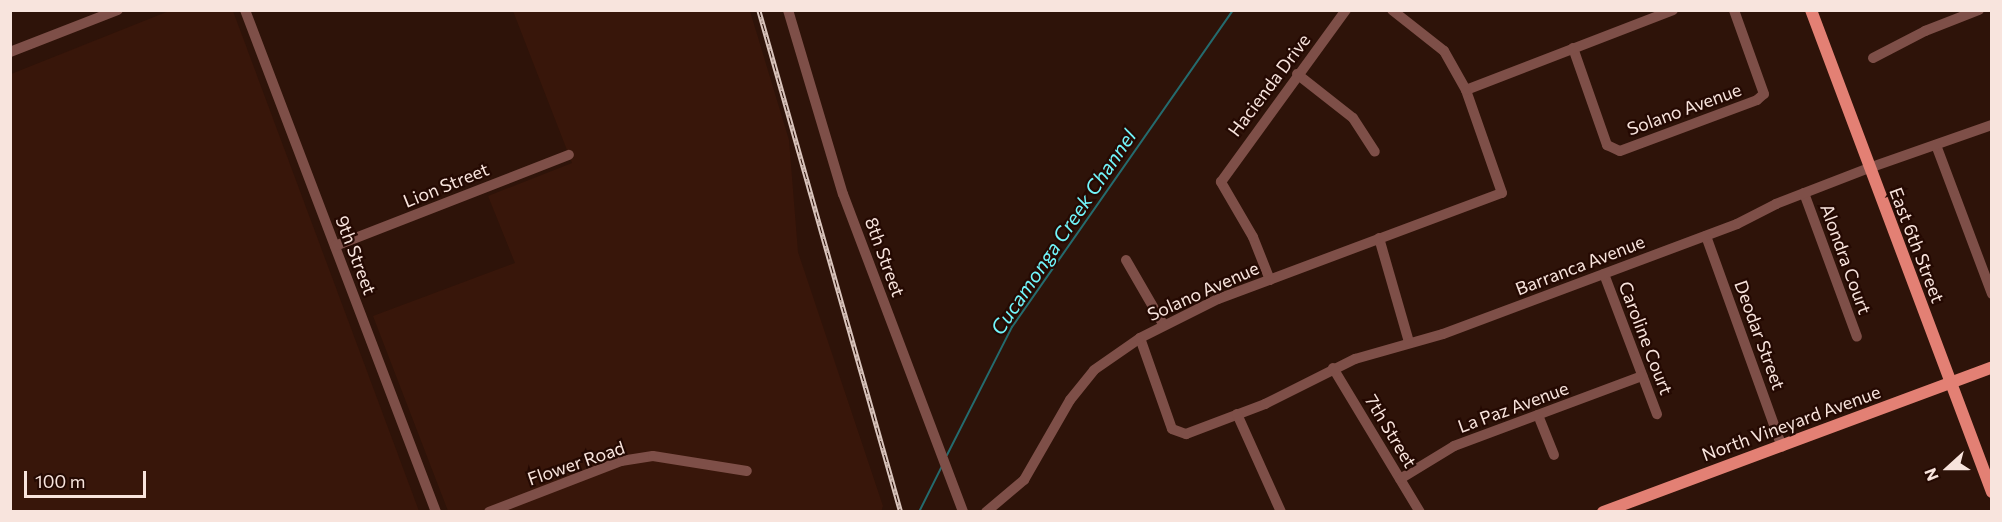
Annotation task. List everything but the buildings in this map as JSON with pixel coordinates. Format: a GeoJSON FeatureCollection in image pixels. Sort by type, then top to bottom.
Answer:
{"type":"FeatureCollection","features":[{"type":"Feature","properties":{"kind":"main road","name":"East 6th Street"},"geometry":{"type":"LineString","coordinates":[[1811,10],[1992,492]]}},
{"type":"Feature","properties":{"kind":"main road","name":"North Vineyard Avenue"},"geometry":{"type":"LineString","coordinates":[[1603,512],[1992,367]]}},
{"type":"Feature","properties":{"kind":"street"},"geometry":{"type":"LineString","coordinates":[[10,52],[118,10]]}},
{"type":"Feature","properties":{"kind":"street","name":"9th Street"},"geometry":{"type":"LineString","coordinates":[[245,10],[436,512]]}},
{"type":"Feature","properties":{"kind":"street","name":"8th Street"},"geometry":{"type":"LineString","coordinates":[[788,10],[843,194],[963,512]]}},
{"type":"Feature","properties":{"kind":"street","name":"Hacienda Drive"},"geometry":{"type":"LineString","coordinates":[[1270,280],[1253,237],[1221,182],[1297,74],[1346,10]]}},
{"type":"Feature","properties":{"kind":"street"},"geometry":{"type":"LineString","coordinates":[[1392,10],[1444,51],[1466,90],[1673,10]]}},
{"type":"Feature","properties":{"kind":"street","name":"Solano Avenue"},"geometry":{"type":"LineString","coordinates":[[1574,48],[1607,145],[1613,150],[1757,100],[1764,94],[1734,10]]}},
{"type":"Feature","properties":{"kind":"street"},"geometry":{"type":"LineString","coordinates":[[1873,57],[1924,31],[1979,10]]}},
{"type":"Feature","properties":{"kind":"street"},"geometry":{"type":"LineString","coordinates":[[1297,74],[1353,118],[1375,152]]}},
{"type":"Feature","properties":{"kind":"street","name":"Solano Avenue"},"geometry":{"type":"LineString","coordinates":[[986,512],[1024,480],[1070,400],[1094,370],[1140,338],[1163,324],[1270,280],[1502,193],[1466,90]]}},
{"type":"Feature","properties":{"kind":"street","name":"Barranca Avenue"},"geometry":{"type":"LineString","coordinates":[[1140,338],[1172,429],[1180,434],[1238,414],[1333,368],[1409,342],[1443,334],[1706,236],[1804,193],[1869,168],[1992,125]]}},
{"type":"Feature","properties":{"kind":"street"},"geometry":{"type":"LineString","coordinates":[[1935,145],[1992,294]]}},
{"type":"Feature","properties":{"kind":"street","name":"Lion Street"},"geometry":{"type":"LineString","coordinates":[[335,246],[569,154]]}},
{"type":"Feature","properties":{"kind":"street","name":"Alondra Court"},"geometry":{"type":"LineString","coordinates":[[1804,193],[1857,337]]}},
{"type":"Feature","properties":{"kind":"street","name":"Deodar Street"},"geometry":{"type":"LineString","coordinates":[[1706,236],[1782,447]]}},
{"type":"Feature","properties":{"kind":"street"},"geometry":{"type":"LineString","coordinates":[[1379,238],[1409,342]]}},
{"type":"Feature","properties":{"kind":"street"},"geometry":{"type":"LineString","coordinates":[[1126,260],[1163,324]]}},
{"type":"Feature","properties":{"kind":"street","name":"Caroline Court"},"geometry":{"type":"LineString","coordinates":[[1604,274],[1657,414]]}},
{"type":"Feature","properties":{"kind":"street","name":"7th Street"},"geometry":{"type":"LineString","coordinates":[[1333,368],[1420,512]]}},
{"type":"Feature","properties":{"kind":"street","name":"La Paz Avenue"},"geometry":{"type":"LineString","coordinates":[[1400,479],[1454,446],[1642,376]]}},
{"type":"Feature","properties":{"kind":"street"},"geometry":{"type":"LineString","coordinates":[[1238,414],[1281,512]]}},
{"type":"Feature","properties":{"kind":"street"},"geometry":{"type":"LineString","coordinates":[[1538,415],[1554,455]]}},
{"type":"Feature","properties":{"kind":"street","name":"Flower Road"},"geometry":{"type":"LineString","coordinates":[[489,512],[621,461],[653,456],[747,471]]}},
{"type":"Feature","properties":{"kind":"shaded area"},"geometry":{"type":"Polygon","coordinates":[[[169,11],[233,11],[419,511],[11,511],[11,74],[169,11]]]}},
{"type":"Feature","properties":{"kind":"shaded area"},"geometry":{"type":"Polygon","coordinates":[[[513,11],[750,11],[789,140],[798,252],[883,506],[881,512],[448,511],[373,316],[515,263],[488,196],[572,163],[513,11]]]}},
{"type":"Feature","properties":{"kind":"waterway","name":"Cucamonga Creek Channel"},"geometry":{"type":"LineString","coordinates":[[947,455],[1012,327],[1233,10]]}},
{"type":"Feature","properties":{"kind":"waterway","name":"Cucamonga Creek Channel"},"geometry":{"type":"LineString","coordinates":[[919,512],[942,466]]}},
{"type":"Feature","properties":{"kind":"railway"},"geometry":{"type":"LineString","coordinates":[[759,10],[901,512]]}}]}
